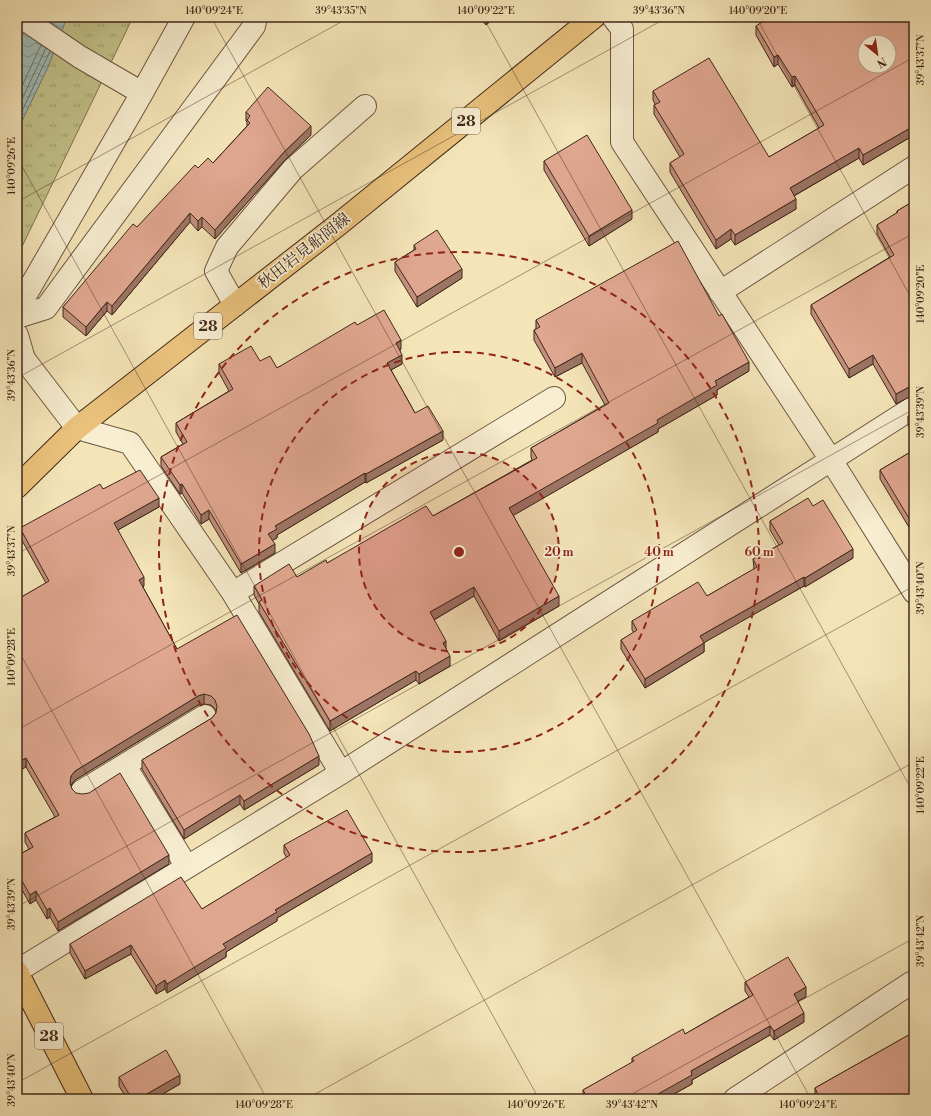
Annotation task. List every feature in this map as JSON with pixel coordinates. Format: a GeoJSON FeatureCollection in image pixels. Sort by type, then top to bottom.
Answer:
{"type":"FeatureCollection","features":[{"type":"Feature","properties":{"kind":"main road","name":"秋田岩見船岡線"},"geometry":{"type":"LineString","coordinates":[[17,487],[77,428],[339,224],[594,17]]}},
{"type":"Feature","properties":{"kind":"main road","name":"28"},"geometry":{"type":"LineString","coordinates":[[17,971],[82,1099]]}},
{"type":"Feature","properties":{"kind":"street"},"geometry":{"type":"LineString","coordinates":[[21,17],[80,57],[142,93]]}},
{"type":"Feature","properties":{"kind":"street"},"geometry":{"type":"LineString","coordinates":[[17,310],[184,17]]}},
{"type":"Feature","properties":{"kind":"street"},"geometry":{"type":"LineString","coordinates":[[17,317],[46,308],[254,26],[256,17]]}},
{"type":"Feature","properties":{"kind":"street"},"geometry":{"type":"LineString","coordinates":[[613,17],[622,29],[622,142],[830,460],[914,592]]}},
{"type":"Feature","properties":{"kind":"street"},"geometry":{"type":"LineString","coordinates":[[235,306],[216,271],[227,247],[293,169],[366,106]]}},
{"type":"Feature","properties":{"kind":"street"},"geometry":{"type":"LineString","coordinates":[[720,292],[914,167]]}},
{"type":"Feature","properties":{"kind":"street"},"geometry":{"type":"LineString","coordinates":[[17,335],[24,359],[77,428],[130,442],[233,593],[341,773]]}},
{"type":"Feature","properties":{"kind":"street"},"geometry":{"type":"LineString","coordinates":[[233,593],[554,398]]}},
{"type":"Feature","properties":{"kind":"street"},"geometry":{"type":"LineString","coordinates":[[17,971],[341,773],[914,407]]}},
{"type":"Feature","properties":{"kind":"street"},"geometry":{"type":"LineString","coordinates":[[82,790],[125,766],[205,716]]}},
{"type":"Feature","properties":{"kind":"street"},"geometry":{"type":"LineString","coordinates":[[125,766],[187,867]]}},
{"type":"Feature","properties":{"kind":"street"},"geometry":{"type":"LineString","coordinates":[[735,1099],[910,984],[914,989]]}},
{"type":"Feature","properties":{"kind":"green space"},"geometry":{"type":"Polygon","coordinates":[[[67,17],[133,17],[17,257],[17,131],[48,67],[67,17]]]}},
{"type":"Feature","properties":{"kind":"water"},"geometry":{"type":"Polygon","coordinates":[[[17,17],[67,17],[48,67],[17,131],[17,17]]]}},
{"type":"Feature","properties":{"kind":"building"},"geometry":{"type":"Polygon","coordinates":[[[770,17],[914,17],[914,126],[863,155],[859,148],[790,188],[796,199],[735,235],[731,229],[716,240],[670,163],[684,154],[654,105],[660,102],[653,91],[709,58],[769,157],[824,125],[795,76],[792,77],[778,55],[774,57],[756,26],[770,17]]]}},
{"type":"Feature","properties":{"kind":"building"},"geometry":{"type":"Polygon","coordinates":[[[268,87],[311,126],[284,152],[215,230],[202,217],[198,221],[190,213],[112,306],[107,302],[86,327],[63,307],[133,224],[137,227],[195,165],[198,168],[208,158],[213,163],[250,123],[247,120],[250,116],[246,112],[268,87]]]}},
{"type":"Feature","properties":{"kind":"building"},"geometry":{"type":"Polygon","coordinates":[[[587,135],[632,210],[589,236],[544,161],[587,135]]]}},
{"type":"Feature","properties":{"kind":"building"},"geometry":{"type":"Polygon","coordinates":[[[914,201],[914,385],[896,394],[873,355],[849,369],[811,305],[894,255],[877,225],[914,201]]]}},
{"type":"Feature","properties":{"kind":"building"},"geometry":{"type":"Polygon","coordinates":[[[437,230],[462,269],[417,297],[395,262],[416,249],[414,245],[437,230]]]}},
{"type":"Feature","properties":{"kind":"building"},"geometry":{"type":"Polygon","coordinates":[[[678,241],[719,316],[722,314],[749,362],[715,381],[717,385],[657,420],[658,423],[509,508],[559,596],[499,631],[474,587],[430,612],[446,641],[443,643],[450,656],[419,674],[416,671],[330,721],[259,602],[262,600],[254,586],[289,564],[297,577],[326,560],[327,563],[426,506],[433,516],[537,458],[531,448],[609,403],[582,353],[555,368],[534,330],[540,327],[536,320],[678,241]]]}},
{"type":"Feature","properties":{"kind":"building"},"geometry":{"type":"Polygon","coordinates":[[[384,310],[401,340],[396,343],[402,355],[387,363],[415,413],[428,406],[443,431],[366,474],[365,473],[275,526],[277,529],[268,534],[275,544],[241,564],[209,510],[201,515],[182,484],[180,485],[161,457],[187,442],[176,423],[233,389],[219,364],[251,346],[260,361],[270,356],[277,368],[355,322],[357,325],[384,310]]]}},
{"type":"Feature","properties":{"kind":"building"},"geometry":{"type":"Polygon","coordinates":[[[914,412],[914,426],[908,416],[914,412]]]}},
{"type":"Feature","properties":{"kind":"building"},"geometry":{"type":"Polygon","coordinates":[[[914,450],[914,518],[910,520],[880,470],[914,450]]]}},
{"type":"Feature","properties":{"kind":"building"},"geometry":{"type":"Polygon","coordinates":[[[140,470],[159,498],[114,523],[144,577],[139,580],[177,649],[237,615],[309,734],[319,756],[244,801],[240,795],[184,830],[142,760],[212,718],[216,713],[217,706],[215,700],[211,696],[204,694],[198,696],[75,771],[71,776],[70,783],[72,789],[76,793],[82,794],[89,793],[120,773],[169,855],[58,922],[50,908],[47,910],[36,891],[30,895],[17,872],[17,856],[33,847],[25,833],[59,815],[26,758],[17,763],[17,609],[22,606],[18,599],[49,581],[20,528],[100,484],[103,489],[140,470]]]}},
{"type":"Feature","properties":{"kind":"building"},"geometry":{"type":"Polygon","coordinates":[[[808,498],[813,506],[823,500],[853,549],[805,578],[804,577],[700,636],[704,643],[645,679],[621,640],[637,630],[632,621],[698,582],[707,596],[757,567],[753,559],[783,543],[770,521],[808,498]]]}},
{"type":"Feature","properties":{"kind":"building"},"geometry":{"type":"Polygon","coordinates":[[[347,810],[372,853],[275,910],[277,912],[223,944],[226,948],[167,984],[165,980],[156,986],[131,945],[85,971],[70,944],[181,877],[202,909],[290,855],[284,845],[347,810]]]}},
{"type":"Feature","properties":{"kind":"building"},"geometry":{"type":"Polygon","coordinates":[[[788,957],[806,987],[794,994],[804,1013],[774,1031],[770,1026],[691,1071],[692,1075],[649,1099],[588,1099],[583,1090],[634,1061],[632,1058],[683,1029],[685,1034],[753,995],[745,982],[788,957]]]}},
{"type":"Feature","properties":{"kind":"building"},"geometry":{"type":"Polygon","coordinates":[[[914,1032],[914,1099],[815,1099],[819,1097],[815,1088],[914,1032]]]}},
{"type":"Feature","properties":{"kind":"building"},"geometry":{"type":"Polygon","coordinates":[[[166,1050],[180,1075],[138,1099],[132,1099],[119,1077],[166,1050]]]}}]}
